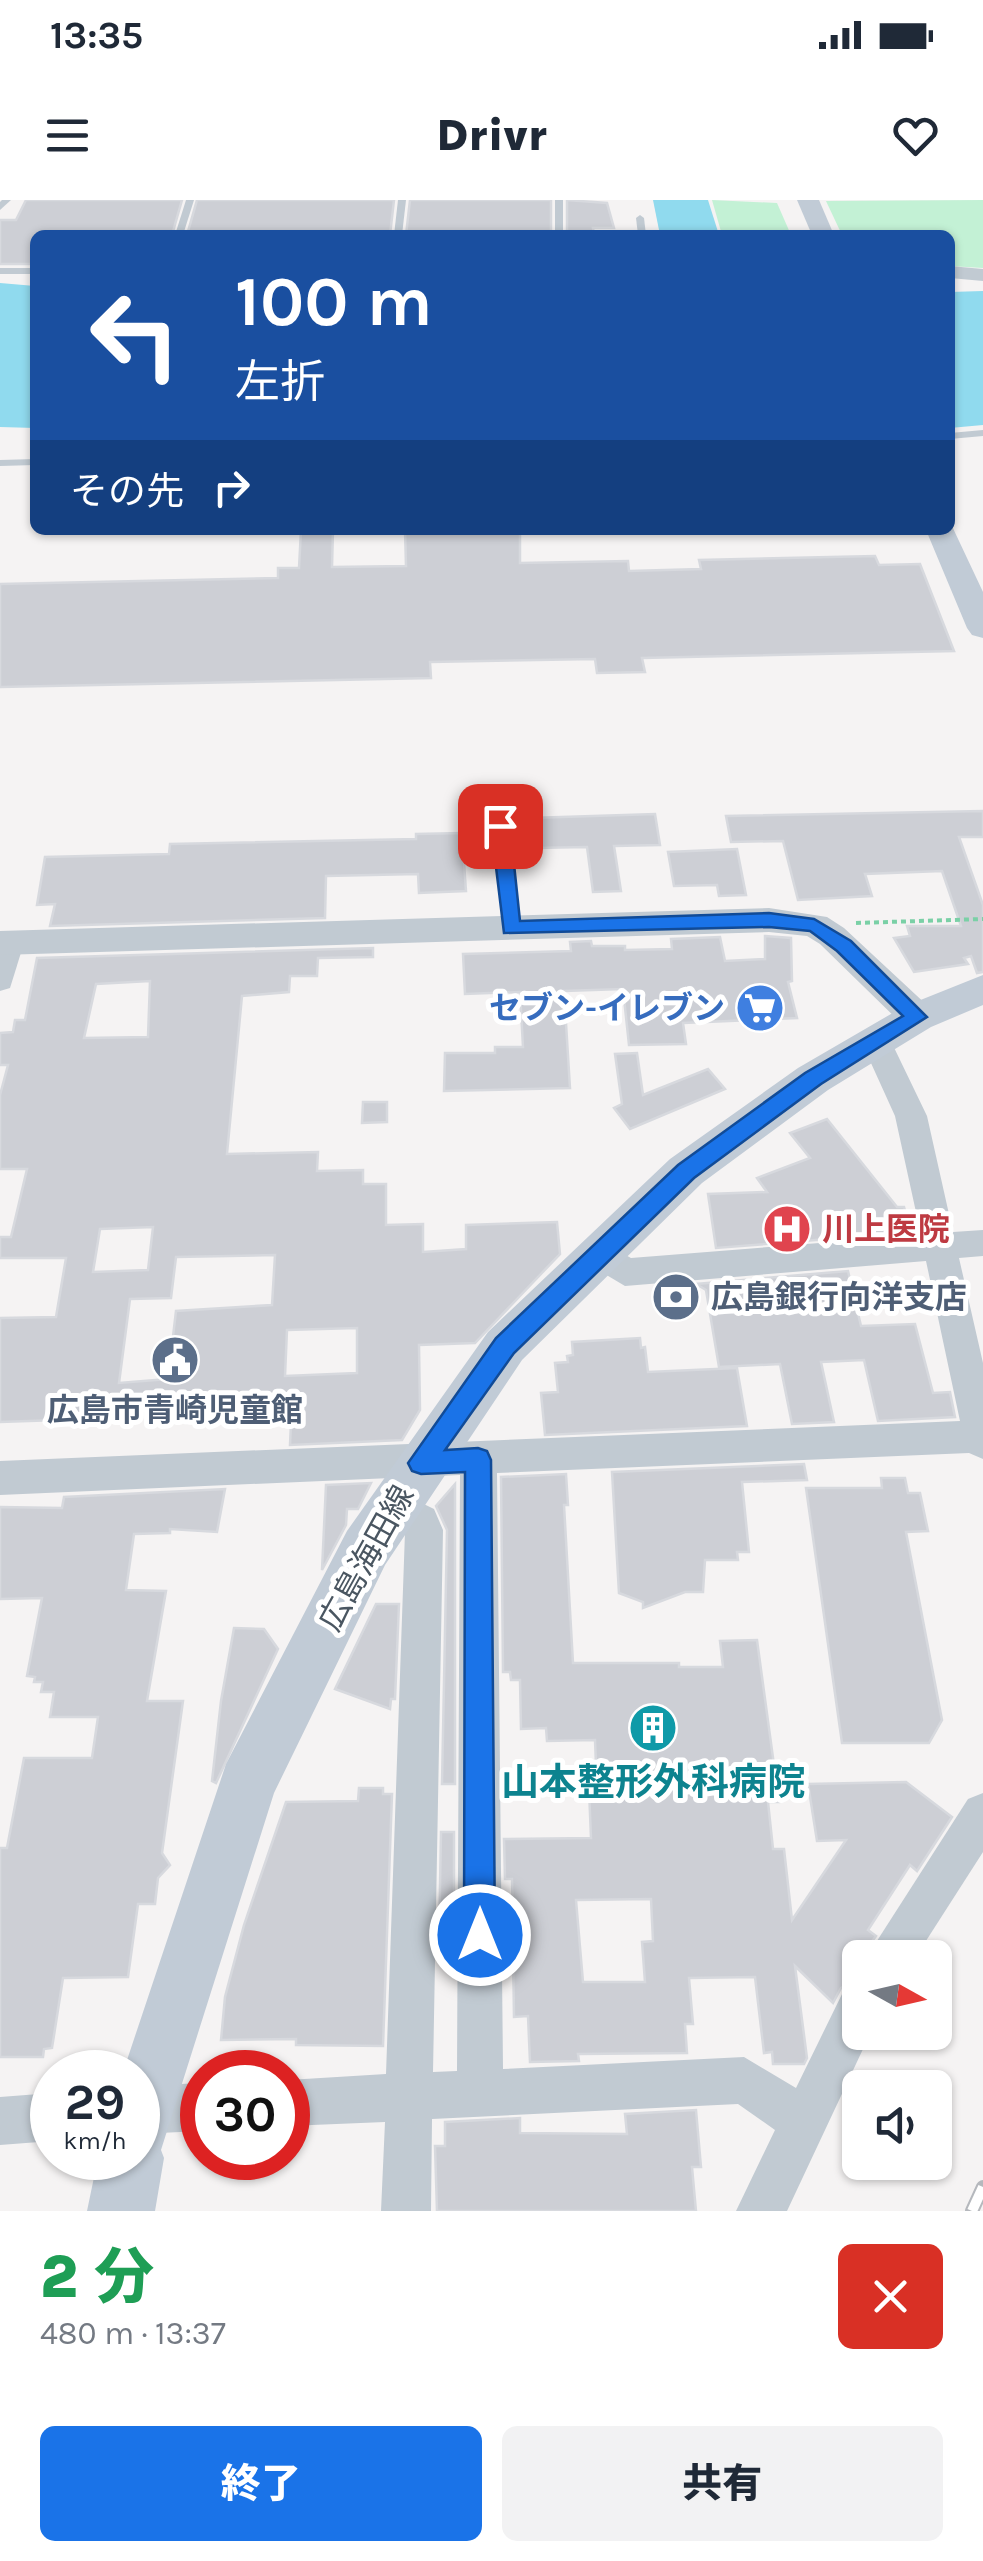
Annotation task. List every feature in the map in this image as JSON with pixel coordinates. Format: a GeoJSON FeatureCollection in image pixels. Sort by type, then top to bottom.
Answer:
{"type":"FeatureCollection","features":[{"type":"Feature","properties":{"kind":"main road"},"geometry":{"type":"LineString","coordinates":[[792,200],[805,230]]}},
{"type":"Feature","properties":{"kind":"main road"},"geometry":{"type":"LineString","coordinates":[[808,200],[821,230]]}},
{"type":"Feature","properties":{"kind":"main road"},"geometry":{"type":"LineString","coordinates":[[943,535],[983,628]]}},
{"type":"Feature","properties":{"kind":"main road","name":"広島海田線"},"geometry":{"type":"LineString","coordinates":[[160,2054],[247,1784],[366,1548],[505,1346],[686,1172],[813,1079],[896,1029],[983,990]]}},
{"type":"Feature","properties":{"kind":"main road","name":"広島海田線"},"geometry":{"type":"LineString","coordinates":[[121,2211],[127,2180]]}},
{"type":"Feature","properties":{"kind":"street"},"geometry":{"type":"LineString","coordinates":[[955,272],[983,275]]}},
{"type":"Feature","properties":{"kind":"street"},"geometry":{"type":"LineString","coordinates":[[0,981],[5,943],[769,920],[814,926],[832,936],[896,1029],[982,1438],[0,1478]]}},
{"type":"Feature","properties":{"kind":"street"},"geometry":{"type":"LineString","coordinates":[[600,1254],[625,1272],[983,1243]]}},
{"type":"Feature","properties":{"kind":"street"},"geometry":{"type":"LineString","coordinates":[[478,1460],[480,2093]]}},
{"type":"Feature","properties":{"kind":"street"},"geometry":{"type":"LineString","coordinates":[[393,1506],[421,1521],[424,1530],[406,2211]]}},
{"type":"Feature","properties":{"kind":"street"},"geometry":{"type":"LineString","coordinates":[[900,1940],[983,1814]]}},
{"type":"Feature","properties":{"kind":"street"},"geometry":{"type":"LineString","coordinates":[[760,2211],[842,2043]]}},
{"type":"Feature","properties":{"kind":"street"},"geometry":{"type":"LineString","coordinates":[[310,2102],[744,2080],[804,2122]]}},
{"type":"Feature","properties":{"kind":"street"},"geometry":{"type":"LineString","coordinates":[[0,2122],[30,2119]]}},
{"type":"Feature","properties":{"kind":"lane"},"geometry":{"type":"LineString","coordinates":[[0,207],[7,200]]}},
{"type":"Feature","properties":{"kind":"lane"},"geometry":{"type":"LineString","coordinates":[[181,230],[190,200]]}},
{"type":"Feature","properties":{"kind":"lane"},"geometry":{"type":"LineString","coordinates":[[399,230],[402,200]]}},
{"type":"Feature","properties":{"kind":"lane"},"geometry":{"type":"LineString","coordinates":[[558,200],[559,230]]}},
{"type":"Feature","properties":{"kind":"lane"},"geometry":{"type":"LineString","coordinates":[[640,218],[641,230]]}},
{"type":"Feature","properties":{"kind":"lane"},"geometry":{"type":"LineString","coordinates":[[0,271],[30,271]]}},
{"type":"Feature","properties":{"kind":"lane"},"geometry":{"type":"LineString","coordinates":[[955,436],[983,433]]}},
{"type":"Feature","properties":{"kind":"lane"},"geometry":{"type":"LineString","coordinates":[[0,463],[30,462]]}},
{"type":"Feature","properties":{"kind":"lane"},"geometry":{"type":"LineString","coordinates":[[497,791],[511,928]]}},
{"type":"Feature","properties":{"kind":"path"},"geometry":{"type":"LineString","coordinates":[[832,936],[849,924],[983,918]]}},
{"type":"Feature","properties":{"kind":"green space"},"geometry":{"type":"Polygon","coordinates":[[[712,200],[777,203],[789,230],[721,230],[712,200]]]}},
{"type":"Feature","properties":{"kind":"green space"},"geometry":{"type":"Polygon","coordinates":[[[983,200],[983,268],[955,266],[955,230],[840,230],[826,201],[983,200]]]}},
{"type":"Feature","properties":{"kind":"water"},"geometry":{"type":"Polygon","coordinates":[[[653,200],[708,200],[717,230],[659,230],[653,200]]]}},
{"type":"Feature","properties":{"kind":"water"},"geometry":{"type":"Polygon","coordinates":[[[0,283],[30,286],[30,428],[0,427],[0,283]]]}},
{"type":"Feature","properties":{"kind":"water"},"geometry":{"type":"Polygon","coordinates":[[[983,291],[983,425],[955,428],[955,292],[983,291]]]}},
{"type":"Feature","properties":{"kind":"building"},"geometry":{"type":"Polygon","coordinates":[[[26,200],[182,200],[173,230],[30,230],[30,264],[0,264],[0,220],[16,220],[26,200]]]}},
{"type":"Feature","properties":{"kind":"building"},"geometry":{"type":"Polygon","coordinates":[[[197,200],[394,200],[391,230],[188,230],[197,200]]]}},
{"type":"Feature","properties":{"kind":"building"},"geometry":{"type":"Polygon","coordinates":[[[410,200],[551,200],[551,230],[407,230],[410,200]]]}},
{"type":"Feature","properties":{"kind":"building"},"geometry":{"type":"Polygon","coordinates":[[[567,200],[607,203],[614,228],[567,230],[567,200]]]}},
{"type":"Feature","properties":{"kind":"building"},"geometry":{"type":"Polygon","coordinates":[[[301,535],[333,535],[332,567],[406,566],[405,535],[520,535],[520,563],[628,561],[629,571],[701,569],[699,560],[875,556],[879,565],[920,564],[954,651],[642,658],[645,672],[597,673],[595,659],[430,662],[431,678],[0,687],[0,584],[278,578],[278,568],[299,568],[301,535]]]}},
{"type":"Feature","properties":{"kind":"building"},"geometry":{"type":"Polygon","coordinates":[[[983,811],[983,837],[959,837],[983,905],[983,972],[977,973],[971,956],[964,958],[968,964],[914,972],[894,938],[910,936],[907,926],[961,926],[942,871],[865,874],[872,896],[798,900],[783,841],[731,842],[726,816],[983,811]]]}},
{"type":"Feature","properties":{"kind":"building"},"geometry":{"type":"Polygon","coordinates":[[[655,814],[660,845],[614,846],[621,891],[593,892],[587,847],[534,848],[531,818],[655,814]]]}},
{"type":"Feature","properties":{"kind":"building"},"geometry":{"type":"Polygon","coordinates":[[[462,833],[466,891],[419,893],[418,874],[326,876],[325,918],[50,926],[55,904],[37,905],[45,857],[169,854],[170,844],[416,839],[416,834],[462,833]]]}},
{"type":"Feature","properties":{"kind":"building"},"geometry":{"type":"Polygon","coordinates":[[[737,849],[746,895],[719,896],[717,885],[674,886],[668,852],[737,849]]]}},
{"type":"Feature","properties":{"kind":"building"},"geometry":{"type":"Polygon","coordinates":[[[765,936],[791,938],[792,981],[788,982],[797,1018],[683,1023],[686,1044],[629,1045],[623,989],[564,991],[570,1088],[444,1091],[445,1053],[495,1053],[495,1047],[523,1047],[520,992],[465,994],[463,954],[571,951],[570,942],[591,941],[592,946],[625,946],[625,950],[672,949],[671,939],[720,937],[725,961],[765,959],[765,936]]]}},
{"type":"Feature","properties":{"kind":"building"},"geometry":{"type":"Polygon","coordinates":[[[373,948],[373,957],[318,958],[317,976],[290,976],[289,992],[242,996],[227,1154],[318,1152],[317,1171],[363,1170],[363,1184],[386,1184],[386,1225],[423,1224],[423,1252],[466,1249],[466,1225],[557,1222],[560,1254],[475,1343],[419,1345],[420,1410],[402,1440],[290,1445],[292,1400],[116,1408],[115,1418],[0,1422],[0,1318],[56,1317],[66,1258],[0,1258],[0,1237],[11,1237],[27,1169],[0,1169],[0,1095],[8,1065],[0,1065],[0,1033],[13,1032],[15,1020],[25,1020],[37,958],[373,948]],[[150,981],[96,984],[84,1038],[148,1037],[150,981]],[[153,1227],[100,1229],[93,1272],[148,1270],[153,1227]],[[275,1255],[176,1257],[171,1298],[130,1299],[119,1383],[168,1379],[176,1311],[272,1305],[275,1255]],[[357,1328],[287,1330],[285,1376],[357,1373],[357,1328]]]}},
{"type":"Feature","properties":{"kind":"building"},"geometry":{"type":"Polygon","coordinates":[[[637,1053],[643,1095],[708,1069],[725,1089],[630,1129],[614,1108],[622,1104],[615,1054],[637,1053]]]}},
{"type":"Feature","properties":{"kind":"building"},"geometry":{"type":"Polygon","coordinates":[[[363,1102],[387,1102],[387,1122],[362,1123],[363,1102]]]}},
{"type":"Feature","properties":{"kind":"building"},"geometry":{"type":"Polygon","coordinates":[[[827,1119],[897,1207],[904,1207],[907,1218],[913,1218],[916,1232],[716,1248],[708,1194],[767,1192],[757,1178],[810,1158],[790,1133],[827,1119]]]}},
{"type":"Feature","properties":{"kind":"building"},"geometry":{"type":"Polygon","coordinates":[[[848,1271],[861,1326],[915,1324],[933,1393],[950,1392],[955,1417],[878,1421],[864,1360],[821,1362],[834,1422],[792,1424],[780,1364],[719,1367],[706,1290],[696,1284],[848,1271]]]}},
{"type":"Feature","properties":{"kind":"building"},"geometry":{"type":"Polygon","coordinates":[[[640,1338],[648,1372],[737,1368],[747,1426],[545,1435],[541,1393],[558,1392],[555,1363],[568,1362],[567,1356],[573,1355],[572,1342],[640,1338]]]}},
{"type":"Feature","properties":{"kind":"building"},"geometry":{"type":"Polygon","coordinates":[[[804,1464],[807,1480],[742,1482],[749,1552],[737,1552],[738,1560],[705,1560],[703,1592],[685,1592],[643,1608],[643,1602],[619,1593],[612,1472],[804,1464]]]}},
{"type":"Feature","properties":{"kind":"building"},"geometry":{"type":"Polygon","coordinates":[[[566,1474],[568,1505],[564,1505],[573,1663],[723,1667],[720,1641],[757,1640],[779,1802],[768,1802],[773,1849],[784,1849],[792,1920],[846,1840],[817,1841],[808,1784],[906,1782],[952,1817],[917,1871],[910,1865],[868,1930],[876,1936],[873,1940],[842,1940],[842,1988],[833,2003],[795,1966],[807,2058],[804,2064],[773,2064],[772,2052],[764,2053],[755,1977],[689,1978],[693,2024],[685,2024],[687,2053],[578,2054],[579,2061],[530,2062],[528,2016],[514,2017],[513,1952],[509,1952],[505,1941],[505,1922],[513,1922],[512,1879],[505,1879],[504,1839],[591,1838],[589,1789],[597,1790],[595,1740],[547,1741],[546,1728],[521,1729],[520,1680],[511,1680],[510,1672],[503,1672],[501,1477],[566,1474]],[[651,1899],[576,1900],[583,1982],[645,1982],[642,1942],[653,1941],[651,1899]]]}},
{"type":"Feature","properties":{"kind":"building"},"geometry":{"type":"Polygon","coordinates":[[[881,1478],[905,1478],[908,1493],[920,1493],[928,1531],[906,1532],[942,1720],[929,1743],[842,1743],[806,1488],[882,1488],[881,1478]]]}},
{"type":"Feature","properties":{"kind":"building"},"geometry":{"type":"Polygon","coordinates":[[[371,1483],[358,1509],[347,1509],[346,1525],[322,1570],[326,1485],[371,1483]]]}},
{"type":"Feature","properties":{"kind":"building"},"geometry":{"type":"Polygon","coordinates":[[[455,1484],[455,1784],[442,1784],[447,1530],[436,1506],[455,1484]]]}},
{"type":"Feature","properties":{"kind":"building"},"geometry":{"type":"Polygon","coordinates":[[[225,1489],[217,1532],[170,1529],[170,1533],[134,1534],[126,1590],[166,1591],[147,1701],[183,1701],[162,1853],[170,1865],[158,1878],[155,1904],[138,1904],[128,1977],[63,1978],[52,2048],[30,2050],[30,2057],[0,2057],[0,1848],[7,1848],[24,1758],[92,1758],[98,1717],[50,1717],[54,1692],[41,1692],[43,1682],[34,1682],[35,1677],[27,1676],[42,1598],[0,1599],[0,1507],[62,1508],[64,1497],[225,1489]]]}},
{"type":"Feature","properties":{"kind":"building"},"geometry":{"type":"Polygon","coordinates":[[[376,1604],[399,1604],[395,1699],[391,1699],[390,1709],[335,1689],[376,1604]]]}},
{"type":"Feature","properties":{"kind":"building"},"geometry":{"type":"Polygon","coordinates":[[[234,1628],[264,1629],[278,1649],[216,1783],[212,1781],[221,1701],[234,1628]]]}},
{"type":"Feature","properties":{"kind":"building"},"geometry":{"type":"Polygon","coordinates":[[[359,1788],[383,1788],[383,1794],[392,1794],[383,2046],[296,2045],[296,2039],[221,2040],[225,1997],[244,1925],[286,1802],[358,1801],[359,1788]]]}},
{"type":"Feature","properties":{"kind":"building"},"geometry":{"type":"Polygon","coordinates":[[[441,1832],[454,1832],[454,1941],[439,1942],[441,1832]]]}},
{"type":"Feature","properties":{"kind":"building"},"geometry":{"type":"Polygon","coordinates":[[[696,2110],[701,2167],[692,2167],[696,2211],[437,2211],[435,2146],[445,2146],[445,2122],[520,2118],[520,2133],[627,2134],[625,2114],[696,2110]]]}},
{"type":"Feature","properties":{"kind":"railway"},"geometry":{"type":"LineString","coordinates":[[972,2211],[983,2187]]}},
{"type":"Feature","properties":{"kind":"place","name":"セブン-イレブン"},"geometry":{"type":"Point","coordinates":[760,1008]}},
{"type":"Feature","properties":{"kind":"place","name":"川上医院"},"geometry":{"type":"Point","coordinates":[787,1229]}},
{"type":"Feature","properties":{"kind":"place","name":"広島銀行向洋支店"},"geometry":{"type":"Point","coordinates":[676,1297]}},
{"type":"Feature","properties":{"kind":"place","name":"広島市青崎児童館"},"geometry":{"type":"Point","coordinates":[175,1360]}},
{"type":"Feature","properties":{"kind":"place","name":"山本整形外科病院"},"geometry":{"type":"Point","coordinates":[653,1728]}},
{"type":"Feature","properties":{"kind":"route"},"geometry":{"type":"LineString","coordinates":[[480,1935],[478,1460],[421,1463],[505,1346],[686,1172],[813,1079],[917,1017],[844,946],[814,926],[769,920],[511,928],[500,826]]}}]}
